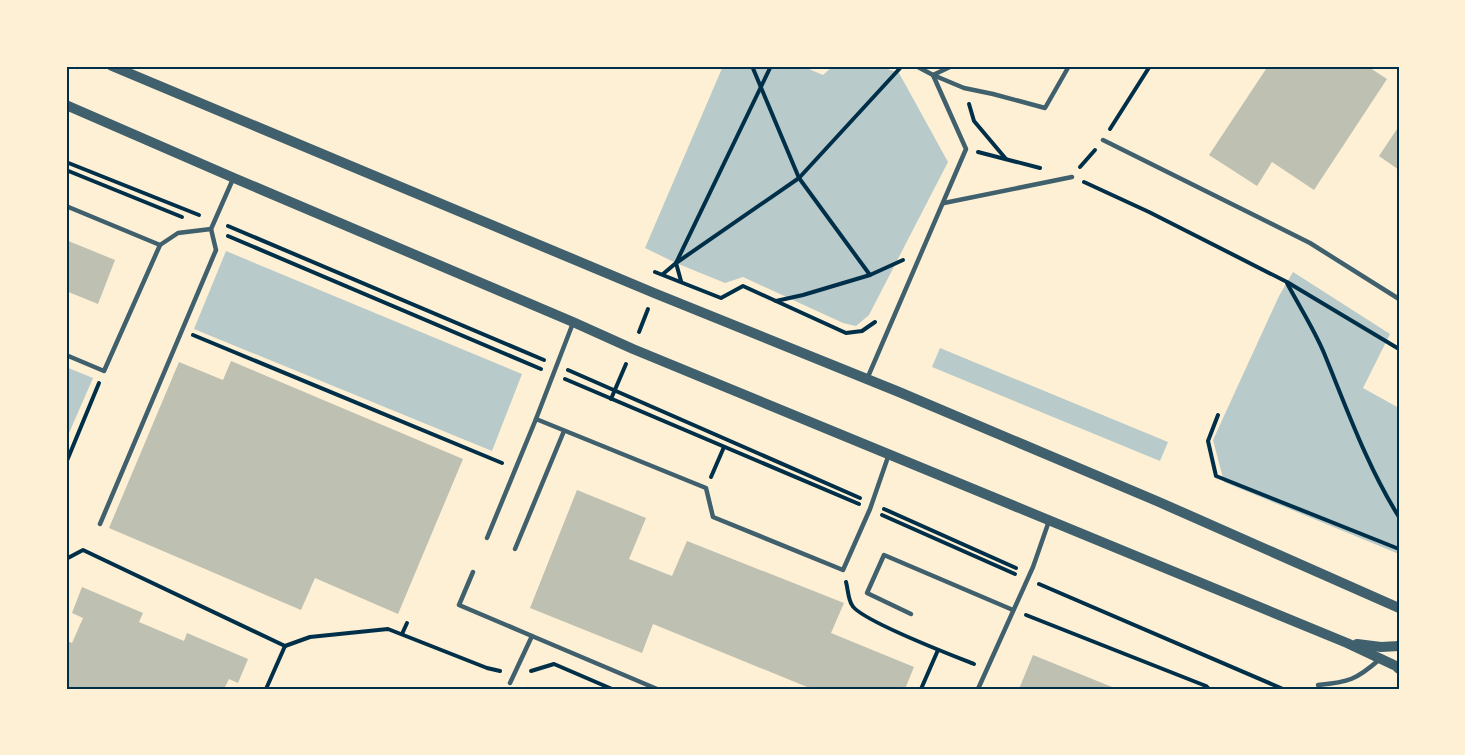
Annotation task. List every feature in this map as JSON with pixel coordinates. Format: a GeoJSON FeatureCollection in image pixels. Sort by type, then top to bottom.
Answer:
{"type":"FeatureCollection","features":[{"type":"Feature","properties":{"kind":"street"},"geometry":{"type":"LineString","coordinates":[[112,66],[644,289],[867,379],[1399,608]]}},
{"type":"Feature","properties":{"kind":"street"},"geometry":{"type":"LineString","coordinates":[[66,105],[644,353],[1347,643],[1399,669]]}},
{"type":"Feature","properties":{"kind":"street"},"geometry":{"type":"LineString","coordinates":[[1347,643],[1381,647],[1399,646]]}},
{"type":"Feature","properties":{"kind":"lane"},"geometry":{"type":"LineString","coordinates":[[916,66],[964,88],[1046,108],[1069,66]]}},
{"type":"Feature","properties":{"kind":"lane"},"geometry":{"type":"LineString","coordinates":[[933,75],[952,66]]}},
{"type":"Feature","properties":{"kind":"lane"},"geometry":{"type":"LineString","coordinates":[[867,379],[966,149],[933,75]]}},
{"type":"Feature","properties":{"kind":"lane"},"geometry":{"type":"LineString","coordinates":[[1103,140],[1310,243],[1399,299]]}},
{"type":"Feature","properties":{"kind":"lane"},"geometry":{"type":"LineString","coordinates":[[944,203],[1072,177]]}},
{"type":"Feature","properties":{"kind":"lane"},"geometry":{"type":"LineString","coordinates":[[100,524],[216,250],[211,229],[234,178]]}},
{"type":"Feature","properties":{"kind":"lane"},"geometry":{"type":"LineString","coordinates":[[66,206],[160,245]]}},
{"type":"Feature","properties":{"kind":"lane"},"geometry":{"type":"LineString","coordinates":[[66,354],[104,371],[160,245],[177,234],[211,229]]}},
{"type":"Feature","properties":{"kind":"lane"},"geometry":{"type":"LineString","coordinates":[[487,538],[573,322]]}},
{"type":"Feature","properties":{"kind":"lane"},"geometry":{"type":"LineString","coordinates":[[536,419],[706,488],[713,517],[843,570],[870,509],[890,454]]}},
{"type":"Feature","properties":{"kind":"lane"},"geometry":{"type":"LineString","coordinates":[[515,549],[564,431]]}},
{"type":"Feature","properties":{"kind":"lane"},"geometry":{"type":"LineString","coordinates":[[978,689],[1033,567],[1049,521]]}},
{"type":"Feature","properties":{"kind":"lane"},"geometry":{"type":"LineString","coordinates":[[911,614],[867,593],[884,555],[1013,610]]}},
{"type":"Feature","properties":{"kind":"lane"},"geometry":{"type":"LineString","coordinates":[[473,572],[459,605],[657,689]]}},
{"type":"Feature","properties":{"kind":"lane"},"geometry":{"type":"LineString","coordinates":[[510,683],[532,636]]}},
{"type":"Feature","properties":{"kind":"lane"},"geometry":{"type":"LineString","coordinates":[[1318,685],[1344,682],[1364,673],[1381,659]]}},
{"type":"Feature","properties":{"kind":"path"},"geometry":{"type":"LineString","coordinates":[[752,66],[799,178],[870,275]]}},
{"type":"Feature","properties":{"kind":"path"},"geometry":{"type":"LineString","coordinates":[[771,66],[676,263],[681,281],[721,298],[743,286],[846,333],[862,332],[875,322],[880,313]]}},
{"type":"Feature","properties":{"kind":"path"},"geometry":{"type":"LineString","coordinates":[[662,274],[799,178],[902,66]]}},
{"type":"Feature","properties":{"kind":"path"},"geometry":{"type":"LineString","coordinates":[[1072,177],[1103,140],[1150,66]]}},
{"type":"Feature","properties":{"kind":"path"},"geometry":{"type":"LineString","coordinates":[[974,122],[1007,159]]}},
{"type":"Feature","properties":{"kind":"path"},"geometry":{"type":"LineString","coordinates":[[966,149],[1072,177],[1149,212],[1287,282],[1399,349]]}},
{"type":"Feature","properties":{"kind":"path"},"geometry":{"type":"LineString","coordinates":[[775,301],[870,275],[907,258],[902,267]]}},
{"type":"Feature","properties":{"kind":"path"},"geometry":{"type":"LineString","coordinates":[[1287,282],[1323,350],[1343,404],[1373,471],[1399,517]]}},
{"type":"Feature","properties":{"kind":"path"},"geometry":{"type":"LineString","coordinates":[[181,330],[516,469]]}},
{"type":"Feature","properties":{"kind":"path"},"geometry":{"type":"LineString","coordinates":[[66,463],[104,371]]}},
{"type":"Feature","properties":{"kind":"path"},"geometry":{"type":"LineString","coordinates":[[1218,415],[1208,441],[1216,476],[1399,549]]}},
{"type":"Feature","properties":{"kind":"path"},"geometry":{"type":"LineString","coordinates":[[706,488],[724,447]]}},
{"type":"Feature","properties":{"kind":"path"},"geometry":{"type":"LineString","coordinates":[[66,559],[83,550],[285,646],[310,637],[388,629],[487,668],[514,675],[554,664],[612,689]]}},
{"type":"Feature","properties":{"kind":"path"},"geometry":{"type":"LineString","coordinates":[[843,570],[852,606],[867,618],[987,669]]}},
{"type":"Feature","properties":{"kind":"path"},"geometry":{"type":"LineString","coordinates":[[1027,579],[1283,689]]}},
{"type":"Feature","properties":{"kind":"path"},"geometry":{"type":"LineString","coordinates":[[1013,610],[1209,689]]}},
{"type":"Feature","properties":{"kind":"path"},"geometry":{"type":"LineString","coordinates":[[402,634],[407,623]]}},
{"type":"Feature","properties":{"kind":"path"},"geometry":{"type":"LineString","coordinates":[[266,689],[285,646]]}},
{"type":"Feature","properties":{"kind":"path"},"geometry":{"type":"LineString","coordinates":[[921,689],[938,650]]}},
{"type":"Feature","properties":{"kind":"shaded area"},"geometry":{"type":"Polygon","coordinates":[[[723,66],[802,66],[823,75],[833,66],[879,66],[899,73],[948,162],[869,315],[856,326],[843,323],[743,277],[725,283],[645,248],[723,66]]]}},
{"type":"Feature","properties":{"kind":"shaded area"},"geometry":{"type":"Polygon","coordinates":[[[226,251],[522,374],[492,451],[194,329],[226,251]]]}},
{"type":"Feature","properties":{"kind":"shaded area"},"geometry":{"type":"Polygon","coordinates":[[[1293,272],[1390,334],[1363,388],[1399,408],[1399,554],[1224,482],[1213,440],[1279,296],[1293,272]]]}},
{"type":"Feature","properties":{"kind":"shaded area"},"geometry":{"type":"Polygon","coordinates":[[[940,348],[1168,442],[1160,461],[932,367],[940,348]]]}},
{"type":"Feature","properties":{"kind":"shaded area"},"geometry":{"type":"Polygon","coordinates":[[[66,367],[93,378],[66,440],[66,367]]]}},
{"type":"Feature","properties":{"kind":"building"},"geometry":{"type":"Polygon","coordinates":[[[1268,66],[1367,66],[1387,79],[1314,190],[1272,162],[1257,186],[1209,155],[1268,66]]]}},
{"type":"Feature","properties":{"kind":"building"},"geometry":{"type":"Polygon","coordinates":[[[1399,126],[1399,170],[1379,156],[1399,126]]]}},
{"type":"Feature","properties":{"kind":"building"},"geometry":{"type":"Polygon","coordinates":[[[66,240],[115,260],[98,304],[66,291],[66,240]]]}},
{"type":"Feature","properties":{"kind":"building"},"geometry":{"type":"Polygon","coordinates":[[[231,361],[463,459],[398,614],[315,578],[301,610],[109,528],[179,362],[223,380],[231,361]]]}},
{"type":"Feature","properties":{"kind":"building"},"geometry":{"type":"Polygon","coordinates":[[[577,490],[646,518],[629,559],[672,576],[687,541],[844,603],[831,633],[914,667],[905,689],[812,689],[653,624],[642,653],[530,608],[577,490]]]}},
{"type":"Feature","properties":{"kind":"building"},"geometry":{"type":"Polygon","coordinates":[[[82,587],[143,613],[139,622],[184,641],[187,633],[248,659],[238,683],[229,679],[224,689],[66,689],[66,640],[72,643],[83,618],[72,613],[82,587]]]}},
{"type":"Feature","properties":{"kind":"building"},"geometry":{"type":"Polygon","coordinates":[[[1033,655],[1117,689],[1019,689],[1033,655]]]}}]}
